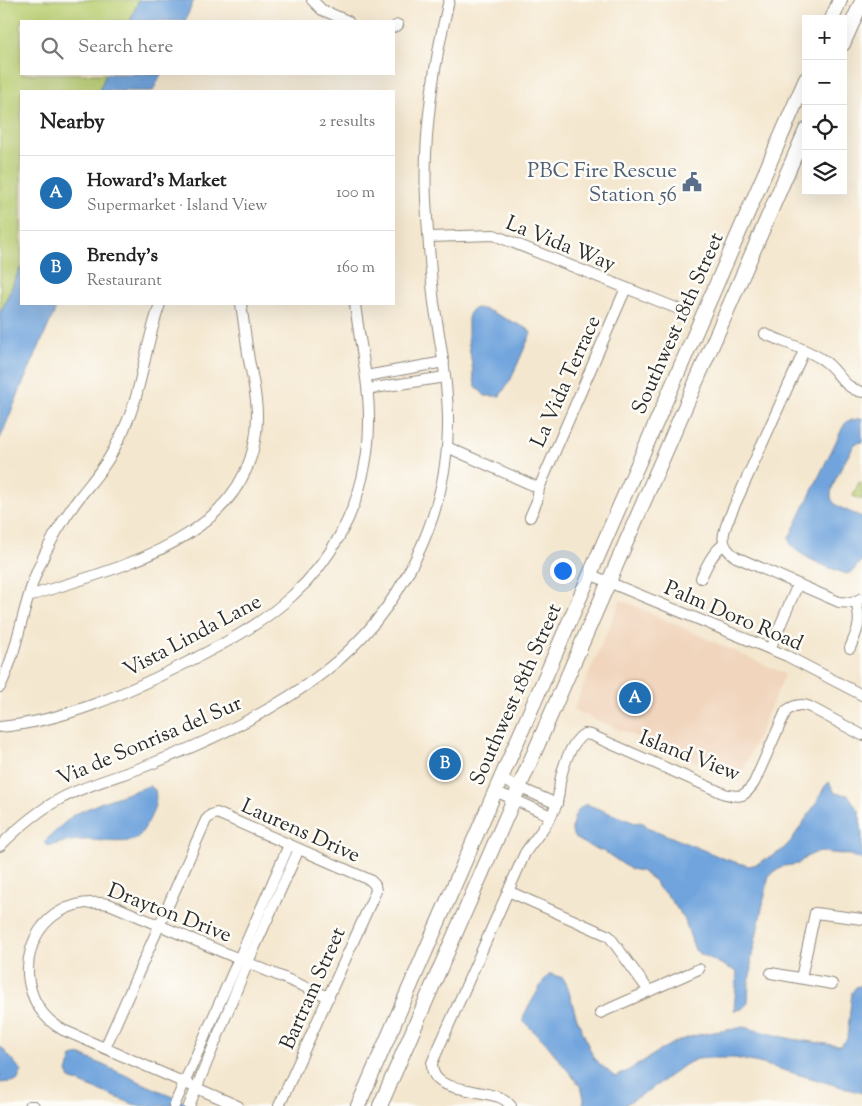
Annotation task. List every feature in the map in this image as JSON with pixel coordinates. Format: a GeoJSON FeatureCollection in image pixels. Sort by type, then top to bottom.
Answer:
{"type":"FeatureCollection","features":[{"type":"Feature","properties":{"kind":"main road"},"geometry":{"type":"LineString","coordinates":[[834,15],[840,0]]}},
{"type":"Feature","properties":{"kind":"main road"},"geometry":{"type":"LineString","coordinates":[[847,35],[862,1]]}},
{"type":"Feature","properties":{"kind":"main road","name":"Southwest 18th Street"},"geometry":{"type":"LineString","coordinates":[[358,1106],[802,87]]}},
{"type":"Feature","properties":{"kind":"main road","name":"Southwest 18th Street"},"geometry":{"type":"LineString","coordinates":[[380,1106],[802,139]]}},
{"type":"Feature","properties":{"kind":"street"},"geometry":{"type":"LineString","coordinates":[[312,0],[322,10],[346,20]]}},
{"type":"Feature","properties":{"kind":"street","name":"Via de Sonrisa del Sur"},"geometry":{"type":"LineString","coordinates":[[0,846],[25,822],[60,799],[82,788],[151,764],[232,727],[302,688],[344,655],[376,621],[392,599],[415,558],[433,515],[440,489],[448,420],[446,377],[431,274],[426,197],[427,147],[434,75],[449,0]]}},
{"type":"Feature","properties":{"kind":"street","name":"La Vida Way"},"geometry":{"type":"LineString","coordinates":[[428,237],[494,235],[676,308]]}},
{"type":"Feature","properties":{"kind":"street","name":"La Vida Terrace"},"geometry":{"type":"LineString","coordinates":[[530,516],[537,501],[539,488],[626,288]]}},
{"type":"Feature","properties":{"kind":"street"},"geometry":{"type":"LineString","coordinates":[[0,686],[12,657],[29,596],[48,546],[62,521],[106,462],[127,424],[160,305]]}},
{"type":"Feature","properties":{"kind":"street"},"geometry":{"type":"LineString","coordinates":[[29,596],[107,572],[157,551],[206,522],[230,498],[240,483],[254,450],[257,424],[256,398],[241,305]]}},
{"type":"Feature","properties":{"kind":"street","name":"Vista Linda Lane"},"geometry":{"type":"LineString","coordinates":[[0,727],[26,725],[47,720],[136,688],[233,638],[274,612],[312,576],[342,532],[358,492],[365,466],[370,423],[368,389],[355,305]]}},
{"type":"Feature","properties":{"kind":"street"},"geometry":{"type":"LineString","coordinates":[[765,334],[826,362],[846,384],[862,392]]}},
{"type":"Feature","properties":{"kind":"street"},"geometry":{"type":"LineString","coordinates":[[804,351],[732,511],[723,534],[724,544],[730,553],[736,557],[839,602],[846,604],[859,600],[860,622],[850,648]]}},
{"type":"Feature","properties":{"kind":"street"},"geometry":{"type":"LineString","coordinates":[[366,376],[444,362]]}},
{"type":"Feature","properties":{"kind":"street"},"geometry":{"type":"LineString","coordinates":[[368,389],[446,377]]}},
{"type":"Feature","properties":{"kind":"street"},"geometry":{"type":"LineString","coordinates":[[446,447],[539,488]]}},
{"type":"Feature","properties":{"kind":"street"},"geometry":{"type":"LineString","coordinates":[[700,578],[711,556],[724,544]]}},
{"type":"Feature","properties":{"kind":"street","name":"Palm Doro Road"},"geometry":{"type":"LineString","coordinates":[[589,574],[787,656],[862,695]]}},
{"type":"Feature","properties":{"kind":"street"},"geometry":{"type":"LineString","coordinates":[[770,649],[798,584]]}},
{"type":"Feature","properties":{"kind":"street","name":"Island View"},"geometry":{"type":"LineString","coordinates":[[511,1106],[499,1097],[446,1085],[434,1077],[432,1063],[525,853],[551,816],[557,804],[560,780],[578,737],[584,734],[591,735],[726,794],[740,796],[747,793],[754,783],[786,711],[791,707],[797,705],[810,707],[862,735]]}},
{"type":"Feature","properties":{"kind":"street"},"geometry":{"type":"LineString","coordinates":[[497,785],[517,794],[551,816]]}},
{"type":"Feature","properties":{"kind":"street"},"geometry":{"type":"LineString","coordinates":[[517,794],[557,804]]}},
{"type":"Feature","properties":{"kind":"street","name":"Laurens Drive"},"geometry":{"type":"LineString","coordinates":[[160,925],[206,820],[211,815],[217,813],[370,880],[375,884]]}},
{"type":"Feature","properties":{"kind":"street"},"geometry":{"type":"LineString","coordinates":[[176,1102],[244,960],[294,847]]}},
{"type":"Feature","properties":{"kind":"street","name":"Bartram Street"},"geometry":{"type":"LineString","coordinates":[[280,1106],[376,891],[375,884]]}},
{"type":"Feature","properties":{"kind":"street"},"geometry":{"type":"LineString","coordinates":[[508,891],[609,936],[649,991]]}},
{"type":"Feature","properties":{"kind":"street","name":"Drayton Drive"},"geometry":{"type":"LineString","coordinates":[[238,1106],[57,1027],[45,1018],[29,993],[26,974],[27,958],[31,943],[44,923],[55,912],[69,906],[85,903],[109,904],[329,997]]}},
{"type":"Feature","properties":{"kind":"street"},"geometry":{"type":"LineString","coordinates":[[801,978],[815,913],[862,919]]}},
{"type":"Feature","properties":{"kind":"street"},"geometry":{"type":"LineString","coordinates":[[105,1048],[160,925]]}},
{"type":"Feature","properties":{"kind":"street"},"geometry":{"type":"LineString","coordinates":[[191,1103],[244,960]]}},
{"type":"Feature","properties":{"kind":"street"},"geometry":{"type":"LineString","coordinates":[[600,1013],[699,969]]}},
{"type":"Feature","properties":{"kind":"street"},"geometry":{"type":"LineString","coordinates":[[771,973],[832,984]]}},
{"type":"Feature","properties":{"kind":"street"},"geometry":{"type":"LineString","coordinates":[[29,1106],[34,1106]]}},
{"type":"Feature","properties":{"kind":"shaded area"},"geometry":{"type":"Polygon","coordinates":[[[621,600],[785,674],[739,780],[573,710],[621,600]]]}},
{"type":"Feature","properties":{"kind":"green space"},"geometry":{"type":"Polygon","coordinates":[[[0,0],[139,0],[130,20],[20,20],[20,75],[106,75],[99,90],[20,90],[20,268],[0,314],[0,0]]]}},
{"type":"Feature","properties":{"kind":"green space"},"geometry":{"type":"Polygon","coordinates":[[[859,482],[862,483],[862,500],[853,496],[859,482]]]}},
{"type":"Feature","properties":{"kind":"water"},"geometry":{"type":"Polygon","coordinates":[[[139,0],[194,0],[185,20],[130,20],[139,0]]]}},
{"type":"Feature","properties":{"kind":"water"},"geometry":{"type":"Polygon","coordinates":[[[106,75],[161,75],[153,90],[99,90],[106,75]]]}},
{"type":"Feature","properties":{"kind":"water"},"geometry":{"type":"Polygon","coordinates":[[[20,268],[20,305],[58,305],[0,439],[0,314],[20,268]]]}},
{"type":"Feature","properties":{"kind":"water"},"geometry":{"type":"Polygon","coordinates":[[[477,308],[487,310],[528,329],[531,333],[511,379],[500,396],[485,396],[475,385],[468,339],[468,318],[471,310],[477,308]]]}},
{"type":"Feature","properties":{"kind":"water"},"geometry":{"type":"Polygon","coordinates":[[[862,418],[862,442],[856,443],[853,447],[835,481],[831,495],[834,503],[862,517],[862,560],[853,571],[847,574],[822,565],[803,555],[791,544],[789,538],[843,427],[847,421],[862,418]]]}},
{"type":"Feature","properties":{"kind":"water"},"geometry":{"type":"Polygon","coordinates":[[[829,782],[835,793],[848,795],[859,811],[862,835],[862,860],[850,855],[815,853],[806,857],[798,864],[784,866],[769,875],[751,961],[752,969],[749,979],[748,1003],[742,1009],[734,1010],[737,972],[695,950],[684,918],[667,895],[657,887],[655,881],[641,871],[630,869],[605,852],[575,838],[572,832],[575,816],[579,809],[586,804],[635,823],[645,824],[647,827],[725,859],[749,866],[757,864],[781,851],[791,841],[829,782]]]}},
{"type":"Feature","properties":{"kind":"water"},"geometry":{"type":"Polygon","coordinates":[[[149,786],[155,790],[154,809],[137,839],[117,842],[78,840],[47,846],[44,842],[73,815],[102,802],[149,786]]]}},
{"type":"Feature","properties":{"kind":"water"},"geometry":{"type":"Polygon","coordinates":[[[550,974],[563,978],[594,1059],[615,1077],[683,1039],[743,1027],[792,1039],[840,1046],[847,1039],[852,992],[856,987],[862,985],[862,1093],[759,1063],[735,1058],[710,1058],[697,1059],[684,1065],[657,1085],[623,1106],[583,1106],[584,1098],[581,1087],[545,1042],[523,1021],[524,1015],[544,980],[550,974]]]}},
{"type":"Feature","properties":{"kind":"water"},"geometry":{"type":"Polygon","coordinates":[[[0,1046],[22,1071],[17,1081],[0,1083],[0,1046]]]}},
{"type":"Feature","properties":{"kind":"water"},"geometry":{"type":"Polygon","coordinates":[[[81,1055],[193,1106],[138,1106],[70,1079],[67,1072],[72,1057],[81,1055]]]}},
{"type":"Feature","properties":{"kind":"place","name":"PBC Fire Rescue Station 56"},"geometry":{"type":"Point","coordinates":[692,182]}},
{"type":"Feature","properties":{"kind":"place","name":"Howard's Market"},"geometry":{"type":"Point","coordinates":[635,698]}},
{"type":"Feature","properties":{"kind":"place","name":"Brendy's"},"geometry":{"type":"Point","coordinates":[445,764]}}]}
